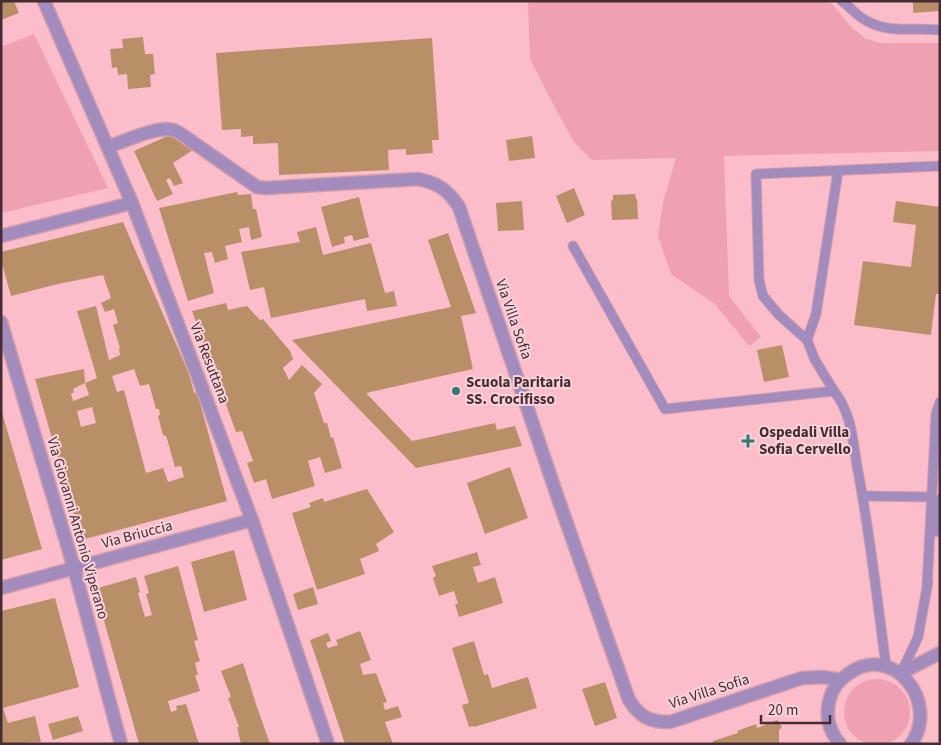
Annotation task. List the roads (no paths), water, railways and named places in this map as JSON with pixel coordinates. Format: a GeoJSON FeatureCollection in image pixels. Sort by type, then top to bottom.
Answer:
{"type":"FeatureCollection","features":[{"type":"Feature","properties":{"kind":"street","name":"Via Resuttana"},"geometry":{"type":"LineString","coordinates":[[44,1],[132,203],[252,520],[328,744]]}},
{"type":"Feature","properties":{"kind":"street","name":"Via Villa Sofia"},"geometry":{"type":"LineString","coordinates":[[108,147],[155,131],[174,130],[257,187],[418,179],[442,186],[459,207],[560,504],[629,700],[636,710],[646,718],[658,722],[670,722],[802,678],[823,677],[840,680]]}},
{"type":"Feature","properties":{"kind":"street"},"geometry":{"type":"LineString","coordinates":[[1,236],[132,203]]}},
{"type":"Feature","properties":{"kind":"street","name":"Via Giovanni Antonio Viperano"},"geometry":{"type":"LineString","coordinates":[[1,322],[74,568],[121,744]]}},
{"type":"Feature","properties":{"kind":"street","name":"Via Briuccia"},"geometry":{"type":"LineString","coordinates":[[1,588],[252,520]]}},
{"type":"Feature","properties":{"kind":"street"},"geometry":{"type":"LineString","coordinates":[[901,673],[940,653]]}},
{"type":"Feature","properties":{"kind":"street"},"geometry":{"type":"LineString","coordinates":[[834,741],[828,720],[828,706],[832,692],[840,680],[854,670],[870,665],[886,666],[901,673],[914,685],[922,702],[923,720],[917,737],[911,744]]}},
{"type":"Feature","properties":{"kind":"lane"},"geometry":{"type":"LineString","coordinates":[[842,1],[865,21],[881,27],[905,30],[940,30]]}},
{"type":"Feature","properties":{"kind":"lane"},"geometry":{"type":"LineString","coordinates":[[886,666],[863,496],[848,418],[843,402],[815,360],[806,340],[779,315],[763,296],[759,280],[756,174],[940,166]]}},
{"type":"Feature","properties":{"kind":"lane"},"geometry":{"type":"LineString","coordinates":[[806,340],[816,314],[838,171]]}},
{"type":"Feature","properties":{"kind":"lane"},"geometry":{"type":"LineString","coordinates":[[573,246],[665,409],[834,391]]}},
{"type":"Feature","properties":{"kind":"lane"},"geometry":{"type":"LineString","coordinates":[[901,673],[918,637],[927,588],[936,498],[936,414],[940,402]]}},
{"type":"Feature","properties":{"kind":"lane"},"geometry":{"type":"LineString","coordinates":[[863,496],[936,498]]}},
{"type":"Feature","properties":{"kind":"place","name":"Scuola Paritaria SS. Crocifisso"},"geometry":{"type":"Point","coordinates":[456,391]}},
{"type":"Feature","properties":{"kind":"place","name":"Ospedali Villa Sofia Cervello"},"geometry":{"type":"Point","coordinates":[748,441]}}]}
